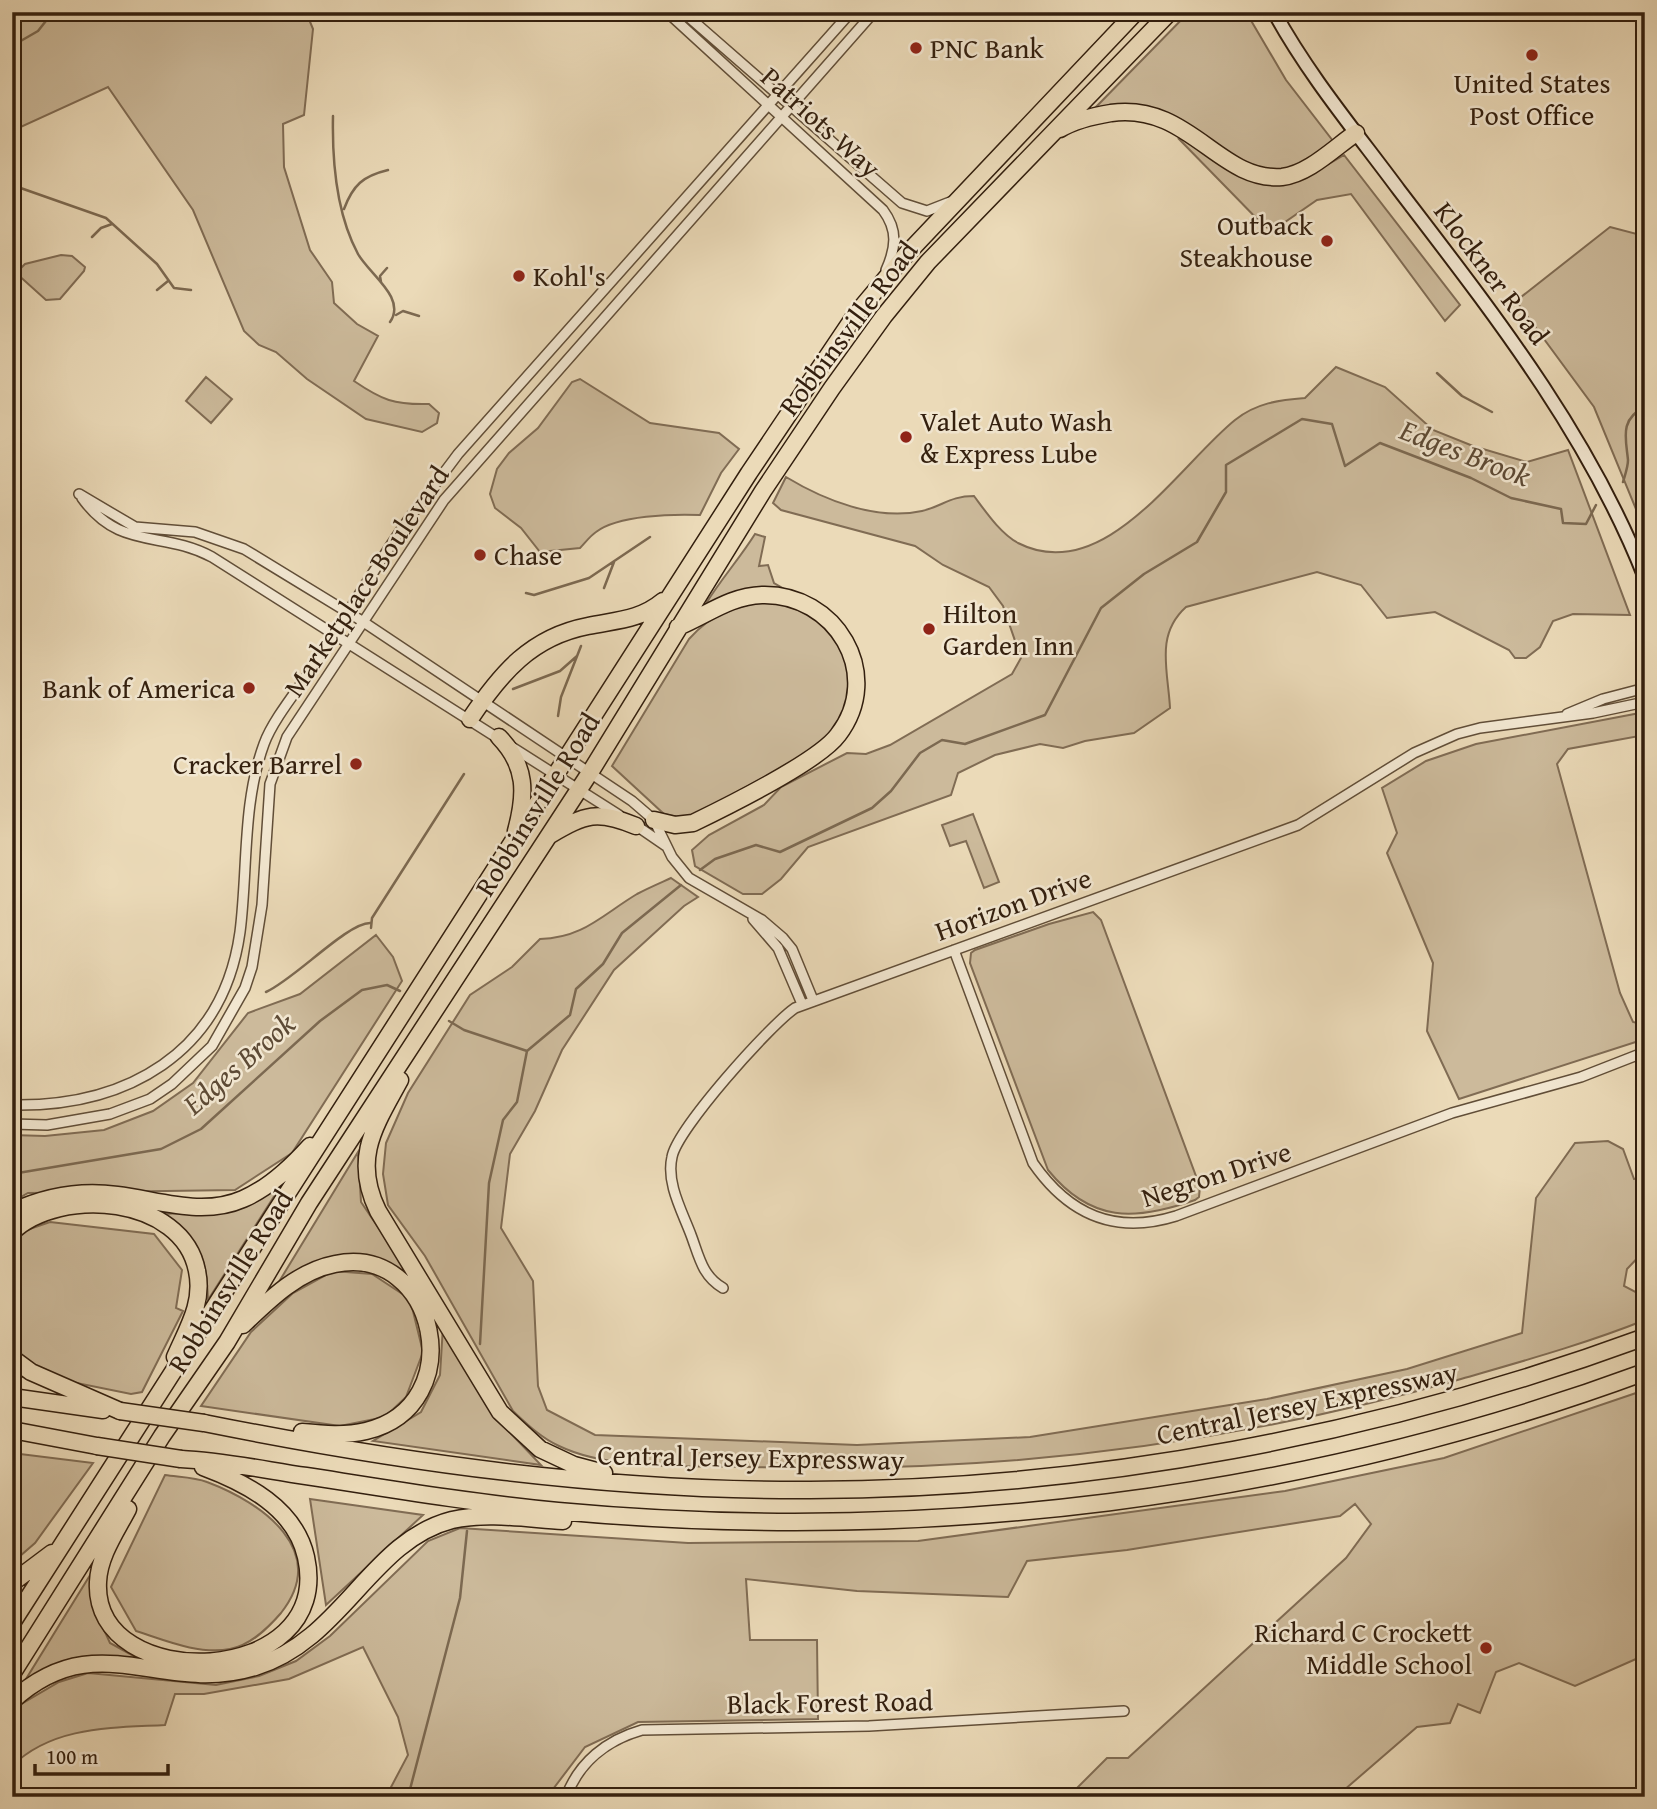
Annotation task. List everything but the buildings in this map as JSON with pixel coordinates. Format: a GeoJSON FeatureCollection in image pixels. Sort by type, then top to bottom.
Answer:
{"type":"FeatureCollection","features":[{"type":"Feature","properties":{"kind":"highway","name":"Robbinsville Road"},"geometry":{"type":"LineString","coordinates":[[12,1623],[764,451],[856,314],[964,194],[1136,12]]}},
{"type":"Feature","properties":{"kind":"highway","name":"Robbinsville Road"},"geometry":{"type":"LineString","coordinates":[[12,1674],[227,1342],[309,1203],[591,771],[763,491],[884,316],[928,262],[1170,12]]}},
{"type":"Feature","properties":{"kind":"highway"},"geometry":{"type":"LineString","coordinates":[[1046,138],[1066,125],[1094,116],[1129,111],[1157,116],[1182,127],[1240,168],[1264,176],[1285,177],[1304,169],[1356,133]]}},
{"type":"Feature","properties":{"kind":"highway"},"geometry":{"type":"LineString","coordinates":[[470,719],[508,667],[536,644],[580,627],[642,615],[673,593]]}},
{"type":"Feature","properties":{"kind":"highway"},"geometry":{"type":"LineString","coordinates":[[654,820],[675,825],[694,822],[818,754],[844,727],[856,693],[855,665],[846,640],[829,618],[808,604],[777,596],[750,596],[723,604],[678,627]]}},
{"type":"Feature","properties":{"kind":"highway"},"geometry":{"type":"LineString","coordinates":[[499,737],[513,751],[522,771],[525,788],[511,845]]}},
{"type":"Feature","properties":{"kind":"highway"},"geometry":{"type":"LineString","coordinates":[[548,836],[591,815],[612,816],[636,826]]}},
{"type":"Feature","properties":{"kind":"highway"},"geometry":{"type":"LineString","coordinates":[[440,1003],[373,1131],[366,1172],[378,1211],[500,1412],[526,1439],[574,1465],[611,1474],[749,1489]]}},
{"type":"Feature","properties":{"kind":"highway"},"geometry":{"type":"LineString","coordinates":[[12,1212],[54,1198],[94,1194],[192,1207],[227,1204],[261,1189],[332,1124]]}},
{"type":"Feature","properties":{"kind":"highway"},"geometry":{"type":"LineString","coordinates":[[12,1231],[40,1213],[95,1205],[141,1214],[177,1233],[195,1262],[198,1299],[191,1322],[158,1397]]}},
{"type":"Feature","properties":{"kind":"highway"},"geometry":{"type":"LineString","coordinates":[[204,1423],[324,1434],[366,1431],[391,1420],[411,1404],[426,1380],[432,1353],[425,1314],[409,1289],[386,1272],[346,1262],[321,1268],[289,1285],[227,1342]]}},
{"type":"Feature","properties":{"kind":"highway","name":"Central Jersey Expressway"},"geometry":{"type":"LineString","coordinates":[[12,1397],[204,1423],[279,1438],[514,1472],[651,1485],[749,1489],[873,1489],[1092,1472],[1302,1436],[1488,1390],[1645,1337]]}},
{"type":"Feature","properties":{"kind":"highway"},"geometry":{"type":"LineString","coordinates":[[12,1358],[30,1372],[120,1411]]}},
{"type":"Feature","properties":{"kind":"highway"},"geometry":{"type":"LineString","coordinates":[[12,1701],[40,1678],[74,1665],[104,1663],[207,1674],[237,1671],[273,1660],[321,1630],[405,1543],[428,1529],[452,1520],[483,1517],[588,1523],[874,1522],[1096,1505],[1253,1480],[1423,1443],[1645,1373]]}},
{"type":"Feature","properties":{"kind":"highway"},"geometry":{"type":"LineString","coordinates":[[12,1430],[97,1447]]}},
{"type":"Feature","properties":{"kind":"highway"},"geometry":{"type":"LineString","coordinates":[[12,1439],[97,1447],[556,1511],[746,1523]]}},
{"type":"Feature","properties":{"kind":"highway"},"geometry":{"type":"LineString","coordinates":[[149,1460],[141,1486],[99,1570],[98,1595],[107,1619],[135,1646],[165,1657],[209,1662],[253,1653],[278,1638],[300,1609],[308,1576],[303,1547],[290,1522],[262,1496],[229,1477],[181,1459]]}},
{"type":"Feature","properties":{"kind":"highway"},"geometry":{"type":"LineString","coordinates":[[12,1583],[62,1545]]}},
{"type":"Feature","properties":{"kind":"main road","name":"Klockner Road"},"geometry":{"type":"LineString","coordinates":[[1274,12],[1293,47],[1493,313],[1552,397],[1606,491],[1645,578]]}},
{"type":"Feature","properties":{"kind":"street","name":"Patriots Way"},"geometry":{"type":"LineString","coordinates":[[667,12],[890,218],[895,245],[878,288]]}},
{"type":"Feature","properties":{"kind":"street","name":"Patriots Way"},"geometry":{"type":"LineString","coordinates":[[683,12],[902,203],[927,211],[938,209],[964,194]]}},
{"type":"Feature","properties":{"kind":"street","name":"Marketplace Boulevard"},"geometry":{"type":"LineString","coordinates":[[12,1105],[77,1102],[116,1090],[162,1066],[184,1049],[207,1021],[234,962],[240,932],[249,810],[264,742],[402,528],[458,454],[851,12]]}},
{"type":"Feature","properties":{"kind":"street","name":"Marketplace Boulevard"},"geometry":{"type":"LineString","coordinates":[[12,1124],[78,1122],[120,1111],[150,1098],[172,1084],[212,1046],[245,988],[252,967],[262,905],[270,784],[287,737],[444,500],[874,12]]}},
{"type":"Feature","properties":{"kind":"street"},"geometry":{"type":"LineString","coordinates":[[667,847],[558,774],[196,548],[131,536],[116,530],[92,512],[79,494],[135,527],[195,532],[228,541],[362,621],[591,771],[654,820],[667,847],[689,878],[774,928],[792,949],[813,1000]]}},
{"type":"Feature","properties":{"kind":"street","name":"Horizon Drive"},"geometry":{"type":"LineString","coordinates":[[1559,718],[1603,699],[1645,688]]}},
{"type":"Feature","properties":{"kind":"street","name":"Horizon Drive"},"geometry":{"type":"LineString","coordinates":[[723,1288],[706,1275],[676,1194],[671,1169],[672,1157],[683,1132],[775,1025],[802,1004],[1298,825],[1440,741],[1480,728],[1559,718],[1645,702]]}},
{"type":"Feature","properties":{"kind":"street"},"geometry":{"type":"LineString","coordinates":[[749,915],[779,948],[802,1004]]}},
{"type":"Feature","properties":{"kind":"street","name":"Negron Drive"},"geometry":{"type":"LineString","coordinates":[[954,950],[1033,1163],[1049,1186],[1065,1200],[1113,1222],[1150,1223],[1176,1216],[1452,1113],[1581,1077],[1645,1052]]}},
{"type":"Feature","properties":{"kind":"street","name":"Black Forest Road"},"geometry":{"type":"LineString","coordinates":[[566,1797],[573,1780],[593,1756],[617,1739],[642,1730],[869,1726],[1124,1711]]}},
{"type":"Feature","properties":{"kind":"shaded area"},"geometry":{"type":"Polygon","coordinates":[[[12,12],[306,12],[313,29],[304,115],[283,124],[284,167],[310,250],[332,282],[334,303],[357,324],[378,336],[354,381],[389,400],[406,404],[429,404],[439,413],[437,423],[422,432],[366,419],[307,379],[276,352],[259,345],[244,331],[193,210],[108,87],[12,131],[12,12]]]}},
{"type":"Feature","properties":{"kind":"shaded area"},"geometry":{"type":"Polygon","coordinates":[[[1189,12],[1246,12],[1286,80],[1333,141],[1297,166],[1281,171],[1266,170],[1234,157],[1191,127],[1168,115],[1136,109],[1093,110],[1189,12]]]}},
{"type":"Feature","properties":{"kind":"shaded area"},"geometry":{"type":"Polygon","coordinates":[[[1188,137],[1231,167],[1263,182],[1279,183],[1296,179],[1344,155],[1460,305],[1445,321],[1351,194],[1317,200],[1275,229],[1265,227],[1179,139],[1188,137]]]}},
{"type":"Feature","properties":{"kind":"shaded area"},"geometry":{"type":"Polygon","coordinates":[[[1610,227],[1637,234],[1645,248],[1645,531],[1594,407],[1516,301],[1610,227]]]}},
{"type":"Feature","properties":{"kind":"shaded area"},"geometry":{"type":"Polygon","coordinates":[[[61,255],[72,256],[85,267],[60,299],[46,300],[16,273],[25,264],[61,255]]]}},
{"type":"Feature","properties":{"kind":"shaded area"},"geometry":{"type":"Polygon","coordinates":[[[1336,367],[1385,387],[1433,430],[1473,446],[1527,462],[1568,450],[1630,615],[1573,614],[1553,621],[1540,647],[1526,658],[1515,658],[1509,650],[1435,612],[1387,618],[1361,585],[1317,572],[1186,607],[1176,618],[1167,641],[1166,667],[1170,708],[1134,733],[1085,741],[1063,748],[1040,744],[995,755],[958,773],[951,795],[808,847],[781,879],[762,894],[743,894],[695,866],[692,850],[709,835],[764,805],[781,787],[847,753],[866,754],[890,745],[1012,674],[1021,658],[1003,606],[989,587],[943,565],[915,546],[781,510],[773,503],[786,477],[834,501],[887,513],[922,511],[953,499],[974,496],[999,528],[1018,543],[1050,552],[1080,549],[1110,535],[1138,515],[1243,414],[1268,403],[1305,398],[1336,367]]]}},
{"type":"Feature","properties":{"kind":"shaded area"},"geometry":{"type":"Polygon","coordinates":[[[206,377],[232,399],[211,423],[186,401],[206,377]]]}},
{"type":"Feature","properties":{"kind":"shaded area"},"geometry":{"type":"Polygon","coordinates":[[[580,379],[650,423],[719,433],[739,449],[721,473],[700,515],[661,515],[618,522],[596,532],[580,548],[540,552],[521,528],[495,508],[490,494],[497,469],[509,453],[538,428],[572,382],[580,379]]]}},
{"type":"Feature","properties":{"kind":"shaded area"},"geometry":{"type":"Polygon","coordinates":[[[755,534],[765,537],[759,566],[768,565],[774,583],[791,593],[709,605],[707,602],[755,534]]]}},
{"type":"Feature","properties":{"kind":"shaded area"},"geometry":{"type":"Polygon","coordinates":[[[775,601],[819,618],[848,658],[849,701],[836,729],[814,750],[688,819],[664,814],[612,766],[689,639],[698,629],[718,615],[739,607],[775,601]]]}},
{"type":"Feature","properties":{"kind":"shaded area"},"geometry":{"type":"Polygon","coordinates":[[[1645,712],[1645,735],[1568,749],[1557,764],[1620,993],[1633,1022],[1645,1025],[1645,1039],[1459,1099],[1427,1031],[1433,963],[1387,853],[1397,833],[1382,788],[1426,761],[1476,744],[1645,712]]]}},
{"type":"Feature","properties":{"kind":"shaded area"},"geometry":{"type":"Polygon","coordinates":[[[973,814],[999,882],[984,888],[966,841],[950,846],[942,825],[973,814]]]}},
{"type":"Feature","properties":{"kind":"shaded area"},"geometry":{"type":"Polygon","coordinates":[[[671,878],[698,897],[684,906],[614,970],[562,1050],[535,1111],[510,1154],[501,1228],[533,1281],[538,1386],[547,1410],[595,1435],[857,1445],[1030,1437],[1267,1399],[1407,1369],[1522,1333],[1536,1198],[1575,1143],[1608,1141],[1623,1149],[1634,1179],[1645,1178],[1645,1250],[1627,1269],[1624,1286],[1641,1295],[1645,1293],[1645,1320],[1600,1337],[1461,1379],[1287,1422],[1199,1438],[1023,1460],[845,1468],[655,1466],[604,1460],[552,1443],[513,1411],[425,1256],[388,1205],[383,1174],[386,1143],[408,1093],[470,995],[512,967],[540,939],[555,938],[580,930],[637,894],[671,878]]]}},
{"type":"Feature","properties":{"kind":"shaded area"},"geometry":{"type":"Polygon","coordinates":[[[1093,912],[1101,920],[1200,1187],[1199,1197],[1195,1200],[1153,1212],[1115,1213],[1098,1208],[1081,1200],[1048,1170],[970,963],[971,953],[975,950],[1093,912]]]}},
{"type":"Feature","properties":{"kind":"shaded area"},"geometry":{"type":"Polygon","coordinates":[[[376,935],[393,957],[402,981],[292,1153],[235,1190],[28,1193],[12,1202],[12,1135],[45,1136],[104,1130],[153,1111],[193,1083],[248,1013],[300,994],[376,935]]]}},
{"type":"Feature","properties":{"kind":"shaded area"},"geometry":{"type":"Polygon","coordinates":[[[358,1152],[361,1202],[411,1276],[371,1262],[342,1258],[314,1266],[277,1285],[358,1152]]]}},
{"type":"Feature","properties":{"kind":"shaded area"},"geometry":{"type":"Polygon","coordinates":[[[280,1187],[208,1300],[205,1270],[198,1250],[185,1233],[162,1214],[233,1211],[280,1187]]]}},
{"type":"Feature","properties":{"kind":"shaded area"},"geometry":{"type":"Polygon","coordinates":[[[50,1222],[154,1234],[182,1270],[176,1308],[183,1311],[142,1392],[131,1394],[67,1381],[60,1383],[12,1375],[12,1235],[50,1222]]]}},
{"type":"Feature","properties":{"kind":"shaded area"},"geometry":{"type":"Polygon","coordinates":[[[333,1271],[372,1274],[410,1299],[423,1352],[406,1397],[385,1417],[340,1426],[201,1406],[251,1332],[293,1293],[333,1271]]]}},
{"type":"Feature","properties":{"kind":"shaded area"},"geometry":{"type":"Polygon","coordinates":[[[443,1326],[496,1418],[541,1465],[373,1441],[421,1412],[440,1375],[443,1326]]]}},
{"type":"Feature","properties":{"kind":"shaded area"},"geometry":{"type":"Polygon","coordinates":[[[1645,1390],[1645,1655],[1575,1686],[1519,1663],[1496,1672],[1480,1713],[1458,1704],[1450,1723],[1417,1727],[1336,1797],[1068,1797],[1107,1758],[1128,1758],[1346,1558],[1371,1524],[1355,1504],[1340,1516],[1127,1550],[1027,1561],[1008,1597],[857,1591],[746,1579],[750,1640],[817,1640],[818,1719],[638,1722],[585,1747],[547,1797],[331,1797],[333,1792],[390,1789],[408,1755],[398,1717],[363,1647],[289,1679],[204,1694],[175,1694],[165,1725],[104,1729],[64,1736],[28,1753],[12,1766],[12,1714],[18,1706],[59,1682],[88,1673],[216,1685],[259,1676],[296,1661],[330,1636],[428,1541],[460,1528],[688,1543],[918,1541],[1285,1491],[1444,1458],[1645,1390]]]}},
{"type":"Feature","properties":{"kind":"shaded area"},"geometry":{"type":"Polygon","coordinates":[[[12,1453],[93,1463],[35,1543],[12,1563],[12,1453]]]}},
{"type":"Feature","properties":{"kind":"shaded area"},"geometry":{"type":"Polygon","coordinates":[[[165,1475],[202,1480],[249,1503],[268,1516],[283,1532],[294,1550],[298,1569],[294,1590],[276,1619],[245,1644],[230,1649],[206,1650],[182,1646],[136,1631],[111,1587],[165,1475]]]}},
{"type":"Feature","properties":{"kind":"shaded area"},"geometry":{"type":"Polygon","coordinates":[[[310,1499],[423,1515],[326,1605],[310,1499]]]}},
{"type":"Feature","properties":{"kind":"shaded area"},"geometry":{"type":"Polygon","coordinates":[[[92,1572],[94,1608],[110,1643],[150,1665],[93,1656],[26,1679],[92,1572]]]}},
{"type":"Feature","properties":{"kind":"waterway"},"geometry":{"type":"LineString","coordinates":[[12,46],[38,31],[53,12]]}},
{"type":"Feature","properties":{"kind":"waterway"},"geometry":{"type":"LineString","coordinates":[[333,116],[333,151],[340,204],[358,254],[384,286],[394,304],[390,322]]}},
{"type":"Feature","properties":{"kind":"waterway"},"geometry":{"type":"LineString","coordinates":[[344,209],[360,183],[372,175],[388,170]]}},
{"type":"Feature","properties":{"kind":"waterway"},"geometry":{"type":"LineString","coordinates":[[12,185],[106,218],[157,264],[174,288],[191,290]]}},
{"type":"Feature","properties":{"kind":"waterway"},"geometry":{"type":"LineString","coordinates":[[92,237],[101,228],[112,224]]}},
{"type":"Feature","properties":{"kind":"waterway"},"geometry":{"type":"LineString","coordinates":[[381,282],[380,276],[387,268]]}},
{"type":"Feature","properties":{"kind":"waterway"},"geometry":{"type":"LineString","coordinates":[[157,290],[168,281]]}},
{"type":"Feature","properties":{"kind":"waterway"},"geometry":{"type":"LineString","coordinates":[[396,315],[403,311],[419,316]]}},
{"type":"Feature","properties":{"kind":"waterway"},"geometry":{"type":"LineString","coordinates":[[1437,373],[1462,396],[1492,412]]}},
{"type":"Feature","properties":{"kind":"waterway","name":"Edges Brook"},"geometry":{"type":"LineString","coordinates":[[1623,482],[1628,463],[1626,430],[1631,417],[1645,407]]}},
{"type":"Feature","properties":{"kind":"waterway","name":"Edges Brook"},"geometry":{"type":"LineString","coordinates":[[700,870],[715,859],[756,845],[780,852],[872,808],[891,791],[920,753],[942,740],[965,744],[1045,715],[1101,608],[1144,574],[1197,542],[1226,492],[1226,465],[1302,419],[1332,424],[1345,466],[1380,443],[1471,478],[1511,498],[1561,509],[1563,523],[1586,524],[1596,505]]}},
{"type":"Feature","properties":{"kind":"waterway"},"geometry":{"type":"LineString","coordinates":[[526,593],[534,595],[589,578],[650,537]]}},
{"type":"Feature","properties":{"kind":"waterway"},"geometry":{"type":"LineString","coordinates":[[604,588],[614,562]]}},
{"type":"Feature","properties":{"kind":"waterway"},"geometry":{"type":"LineString","coordinates":[[558,716],[561,697],[581,646]]}},
{"type":"Feature","properties":{"kind":"waterway"},"geometry":{"type":"LineString","coordinates":[[513,689],[560,671],[577,656]]}},
{"type":"Feature","properties":{"kind":"waterway"},"geometry":{"type":"LineString","coordinates":[[371,928],[372,918],[464,774]]}},
{"type":"Feature","properties":{"kind":"waterway","name":"Edges Brook"},"geometry":{"type":"LineString","coordinates":[[527,1051],[570,1015],[576,989],[603,964],[622,933],[681,885]]}},
{"type":"Feature","properties":{"kind":"waterway"},"geometry":{"type":"LineString","coordinates":[[266,992],[348,932],[370,923]]}},
{"type":"Feature","properties":{"kind":"waterway","name":"Edges Brook"},"geometry":{"type":"LineString","coordinates":[[12,1174],[161,1149],[201,1129],[320,1021],[362,990],[387,985],[400,991]]}},
{"type":"Feature","properties":{"kind":"waterway","name":"Edges Brook"},"geometry":{"type":"LineString","coordinates":[[449,1021],[464,1030],[527,1051]]}},
{"type":"Feature","properties":{"kind":"waterway"},"geometry":{"type":"LineString","coordinates":[[480,1344],[489,1183],[503,1120],[517,1102],[527,1051]]}},
{"type":"Feature","properties":{"kind":"waterway"},"geometry":{"type":"LineString","coordinates":[[408,1797],[460,1598],[467,1531]]}},
{"type":"Feature","properties":{"kind":"place","name":"PNC Bank"},"geometry":{"type":"Point","coordinates":[916,48]}},
{"type":"Feature","properties":{"kind":"place","name":"United States Post Office"},"geometry":{"type":"Point","coordinates":[1532,55]}},
{"type":"Feature","properties":{"kind":"place","name":"Outback Steakhouse"},"geometry":{"type":"Point","coordinates":[1327,241]}},
{"type":"Feature","properties":{"kind":"place","name":"Kohl's"},"geometry":{"type":"Point","coordinates":[519,276]}},
{"type":"Feature","properties":{"kind":"place","name":"Valet Auto Wash & Express Lube"},"geometry":{"type":"Point","coordinates":[906,437]}},
{"type":"Feature","properties":{"kind":"place","name":"Chase"},"geometry":{"type":"Point","coordinates":[480,555]}},
{"type":"Feature","properties":{"kind":"place","name":"Hilton Garden Inn"},"geometry":{"type":"Point","coordinates":[929,629]}},
{"type":"Feature","properties":{"kind":"place","name":"Bank of America"},"geometry":{"type":"Point","coordinates":[249,688]}},
{"type":"Feature","properties":{"kind":"place","name":"Cracker Barrel"},"geometry":{"type":"Point","coordinates":[356,764]}},
{"type":"Feature","properties":{"kind":"place","name":"Richard C Crockett Middle School"},"geometry":{"type":"Point","coordinates":[1486,1648]}}]}
